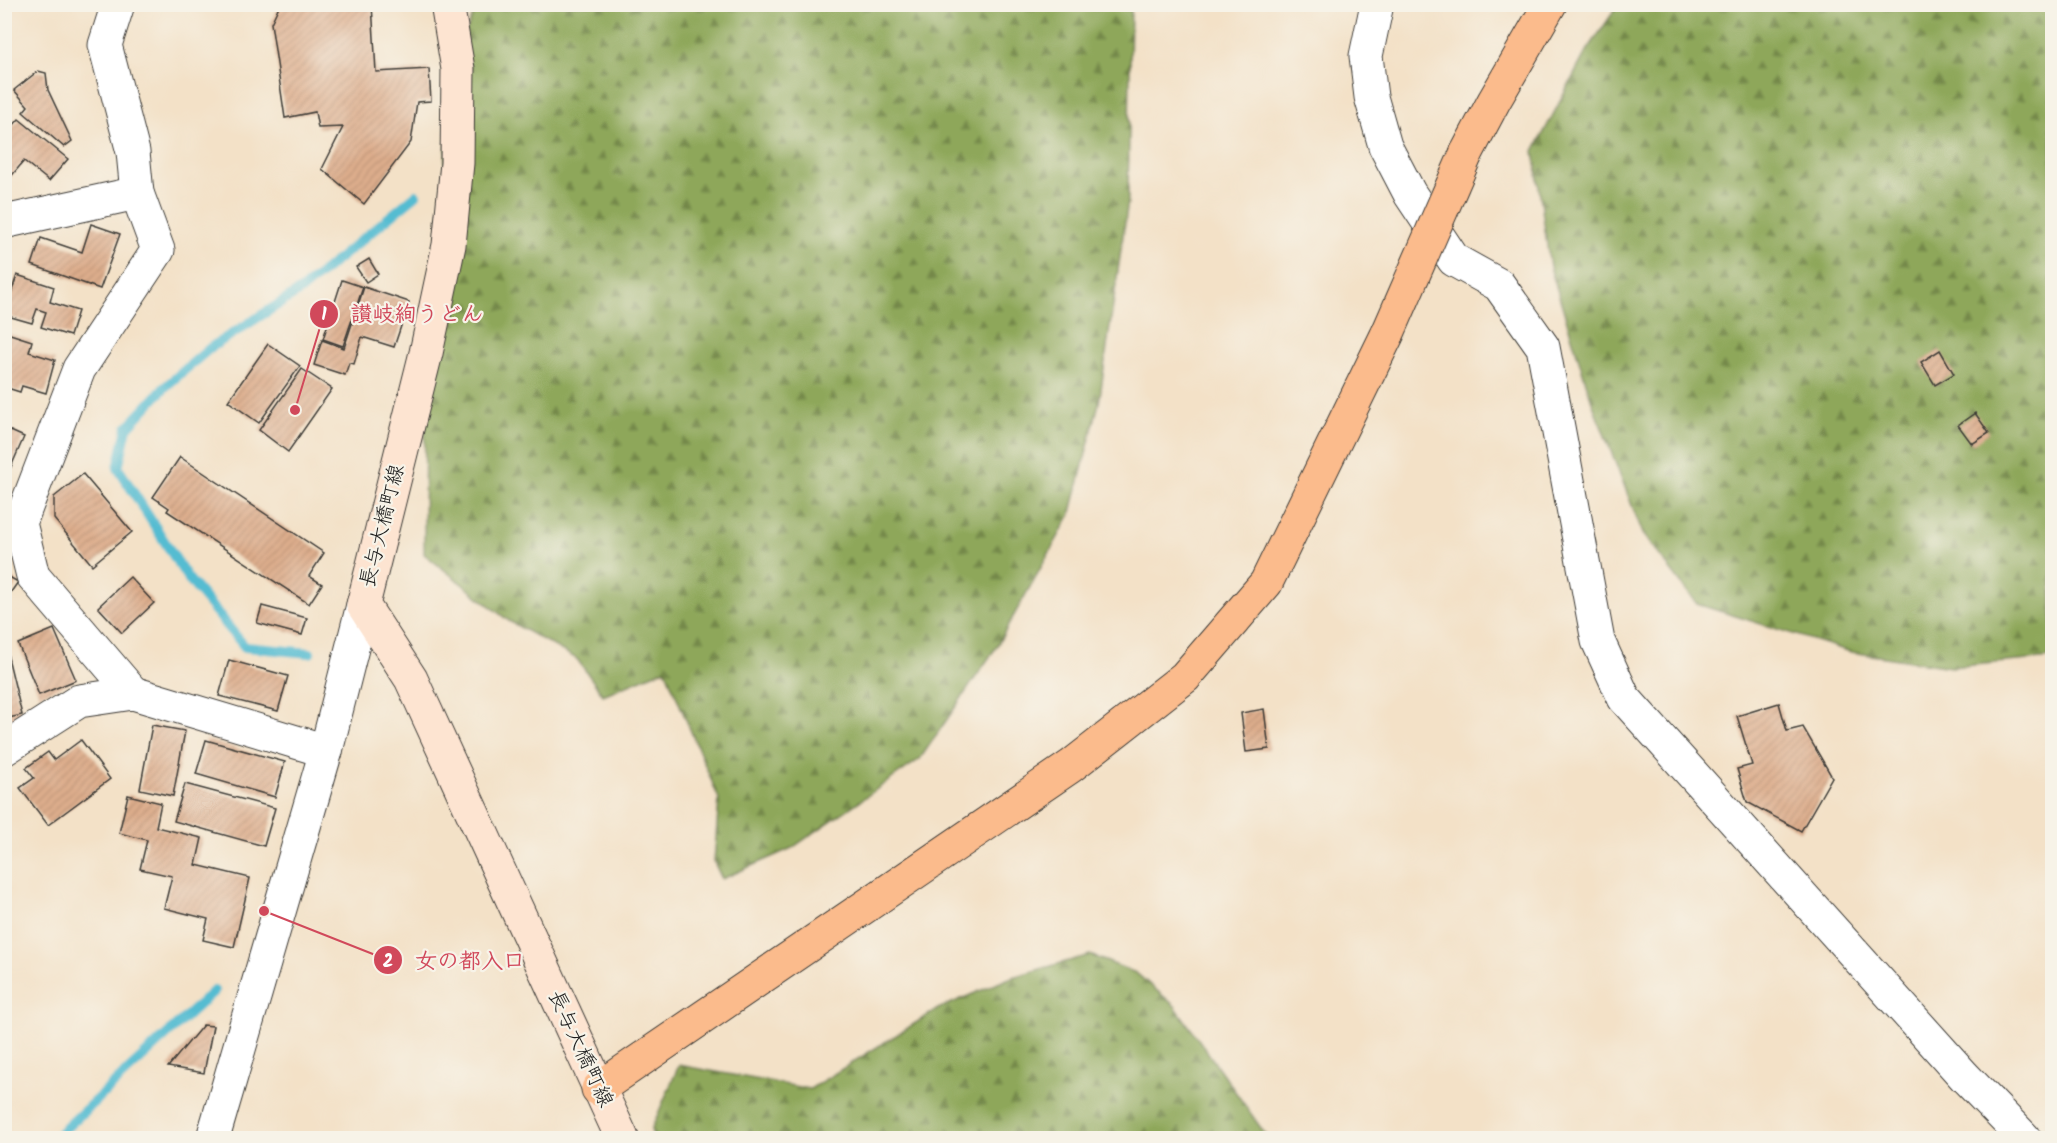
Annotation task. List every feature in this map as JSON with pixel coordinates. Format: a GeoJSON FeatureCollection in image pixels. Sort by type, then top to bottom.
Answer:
{"type":"FeatureCollection","features":[{"type":"Feature","properties":{"kind":"highway"},"geometry":{"type":"LineString","coordinates":[[1494,101],[1534,4]]}},
{"type":"Feature","properties":{"kind":"highway"},"geometry":{"type":"LineString","coordinates":[[598,1089],[1071,766],[1185,677],[1266,583],[1388,333],[1466,154],[1550,4]]}},
{"type":"Feature","properties":{"kind":"main road","name":"長与大橋町線"},"geometry":{"type":"LineString","coordinates":[[447,4],[458,69],[457,163],[449,245],[426,353],[363,605],[411,679],[622,1138]]}},
{"type":"Feature","properties":{"kind":"street"},"geometry":{"type":"LineString","coordinates":[[118,4],[105,45],[133,152],[137,193],[158,250],[79,369],[20,523],[33,576],[133,693]]}},
{"type":"Feature","properties":{"kind":"street"},"geometry":{"type":"LineString","coordinates":[[1377,4],[1366,56],[1371,97],[1384,146],[1410,194],[1454,260],[1499,285],[1544,347],[1598,640],[1624,698],[1956,1067],[2024,1138]]}},
{"type":"Feature","properties":{"kind":"street"},"geometry":{"type":"LineString","coordinates":[[4,222],[137,193]]}},
{"type":"Feature","properties":{"kind":"street"},"geometry":{"type":"LineString","coordinates":[[213,1138],[326,751],[363,605]]}},
{"type":"Feature","properties":{"kind":"street"},"geometry":{"type":"LineString","coordinates":[[4,749],[79,701],[133,693],[326,751]]}},
{"type":"Feature","properties":{"kind":"green space"},"geometry":{"type":"Polygon","coordinates":[[[477,5],[1131,5],[1128,201],[1099,403],[1070,516],[995,649],[920,759],[792,848],[722,879],[714,862],[719,799],[665,669],[603,695],[577,659],[509,621],[424,554],[425,408],[453,63],[477,5]]]}},
{"type":"Feature","properties":{"kind":"green space"},"geometry":{"type":"Polygon","coordinates":[[[1618,5],[2052,5],[2052,658],[1951,667],[1851,652],[1697,604],[1643,534],[1593,405],[1550,267],[1534,151],[1585,54],[1618,5]]]}},
{"type":"Feature","properties":{"kind":"green space"},"geometry":{"type":"Polygon","coordinates":[[[1090,955],[1136,973],[1175,1006],[1268,1138],[654,1138],[651,1130],[679,1065],[810,1089],[938,1009],[1012,977],[1090,955]]]}},
{"type":"Feature","properties":{"kind":"building"},"geometry":{"type":"Polygon","coordinates":[[[280,4],[372,4],[376,72],[429,69],[431,101],[417,102],[411,142],[364,204],[322,169],[343,127],[318,128],[315,112],[285,118],[271,23],[280,4]]]}},
{"type":"Feature","properties":{"kind":"building"},"geometry":{"type":"Polygon","coordinates":[[[38,71],[46,73],[48,90],[72,141],[64,147],[23,112],[28,106],[14,90],[38,71]]]}},
{"type":"Feature","properties":{"kind":"building"},"geometry":{"type":"Polygon","coordinates":[[[19,119],[68,159],[49,181],[24,161],[8,180],[4,177],[4,136],[19,119]]]}},
{"type":"Feature","properties":{"kind":"building"},"geometry":{"type":"Polygon","coordinates":[[[91,224],[120,234],[100,289],[32,265],[41,238],[82,252],[91,224]]]}},
{"type":"Feature","properties":{"kind":"building"},"geometry":{"type":"Polygon","coordinates":[[[369,259],[378,274],[366,282],[356,267],[369,259]]]}},
{"type":"Feature","properties":{"kind":"building"},"geometry":{"type":"Polygon","coordinates":[[[17,275],[54,287],[50,302],[78,311],[70,336],[41,327],[46,312],[37,309],[32,323],[4,315],[17,275]]]}},
{"type":"Feature","properties":{"kind":"building"},"geometry":{"type":"Polygon","coordinates":[[[342,280],[363,287],[343,346],[323,339],[342,280]]]}},
{"type":"Feature","properties":{"kind":"building"},"geometry":{"type":"Polygon","coordinates":[[[364,287],[409,302],[394,347],[362,337],[354,364],[349,363],[345,375],[314,365],[322,340],[344,348],[364,287]]]}},
{"type":"Feature","properties":{"kind":"building"},"geometry":{"type":"Polygon","coordinates":[[[7,333],[32,341],[29,352],[55,360],[46,393],[22,386],[20,392],[4,387],[7,333]]]}},
{"type":"Feature","properties":{"kind":"building"},"geometry":{"type":"Polygon","coordinates":[[[268,344],[300,366],[259,423],[228,401],[268,344]]]}},
{"type":"Feature","properties":{"kind":"building"},"geometry":{"type":"Polygon","coordinates":[[[1940,350],[1954,374],[1935,385],[1921,362],[1940,350]]]}},
{"type":"Feature","properties":{"kind":"building"},"geometry":{"type":"Polygon","coordinates":[[[302,369],[332,389],[288,452],[259,430],[302,369]]]}},
{"type":"Feature","properties":{"kind":"building"},"geometry":{"type":"Polygon","coordinates":[[[1975,413],[1989,433],[1972,444],[1958,425],[1975,413]]]}},
{"type":"Feature","properties":{"kind":"building"},"geometry":{"type":"Polygon","coordinates":[[[4,428],[24,437],[7,476],[4,475],[4,428]]]}},
{"type":"Feature","properties":{"kind":"building"},"geometry":{"type":"Polygon","coordinates":[[[180,457],[324,553],[309,576],[322,584],[309,604],[167,511],[169,508],[153,497],[180,457]]]}},
{"type":"Feature","properties":{"kind":"building"},"geometry":{"type":"Polygon","coordinates":[[[83,474],[132,532],[92,565],[54,519],[54,497],[83,474]]]}},
{"type":"Feature","properties":{"kind":"building"},"geometry":{"type":"Polygon","coordinates":[[[4,574],[18,582],[4,602],[4,574]]]}},
{"type":"Feature","properties":{"kind":"building"},"geometry":{"type":"Polygon","coordinates":[[[130,577],[154,603],[122,633],[98,607],[130,577]]]}},
{"type":"Feature","properties":{"kind":"building"},"geometry":{"type":"Polygon","coordinates":[[[262,606],[307,618],[302,635],[257,623],[262,606]]]}},
{"type":"Feature","properties":{"kind":"building"},"geometry":{"type":"Polygon","coordinates":[[[54,629],[76,680],[39,695],[18,644],[54,629]]]}},
{"type":"Feature","properties":{"kind":"building"},"geometry":{"type":"Polygon","coordinates":[[[4,653],[7,653],[22,715],[4,719],[4,653]]]}},
{"type":"Feature","properties":{"kind":"building"},"geometry":{"type":"Polygon","coordinates":[[[229,660],[288,676],[278,711],[219,696],[229,660]]]}},
{"type":"Feature","properties":{"kind":"building"},"geometry":{"type":"Polygon","coordinates":[[[1779,703],[1787,731],[1803,727],[1832,777],[1801,831],[1747,802],[1737,769],[1752,765],[1737,716],[1779,703]]]}},
{"type":"Feature","properties":{"kind":"building"},"geometry":{"type":"Polygon","coordinates":[[[1264,709],[1269,749],[1246,752],[1241,713],[1264,709]]]}},
{"type":"Feature","properties":{"kind":"building"},"geometry":{"type":"Polygon","coordinates":[[[152,725],[185,731],[173,796],[140,789],[152,725]]]}},
{"type":"Feature","properties":{"kind":"building"},"geometry":{"type":"Polygon","coordinates":[[[81,740],[110,779],[48,825],[20,788],[34,778],[26,768],[48,752],[54,760],[81,740]]]}},
{"type":"Feature","properties":{"kind":"building"},"geometry":{"type":"Polygon","coordinates":[[[206,740],[285,762],[275,797],[196,774],[206,740]]]}},
{"type":"Feature","properties":{"kind":"building"},"geometry":{"type":"Polygon","coordinates":[[[185,784],[275,808],[264,846],[174,821],[185,784]]]}},
{"type":"Feature","properties":{"kind":"building"},"geometry":{"type":"Polygon","coordinates":[[[128,795],[161,803],[156,827],[202,838],[196,865],[250,878],[234,947],[203,940],[208,919],[164,908],[172,876],[140,869],[147,840],[119,833],[128,795]]]}},
{"type":"Feature","properties":{"kind":"building"},"geometry":{"type":"Polygon","coordinates":[[[203,1025],[213,1026],[204,1073],[168,1067],[203,1025]]]}},
{"type":"Feature","properties":{"kind":"waterway"},"geometry":{"type":"LineString","coordinates":[[310,653],[245,647],[187,577],[118,468],[127,428],[165,387],[210,348],[301,290],[416,195]]}},
{"type":"Feature","properties":{"kind":"waterway"},"geometry":{"type":"LineString","coordinates":[[55,1138],[214,991]]}},
{"type":"Feature","properties":{"kind":"place","name":"讃岐絢うどん"},"geometry":{"type":"Point","coordinates":[295,410]}},
{"type":"Feature","properties":{"kind":"place","name":"女の都入口"},"geometry":{"type":"Point","coordinates":[264,911]}}]}
